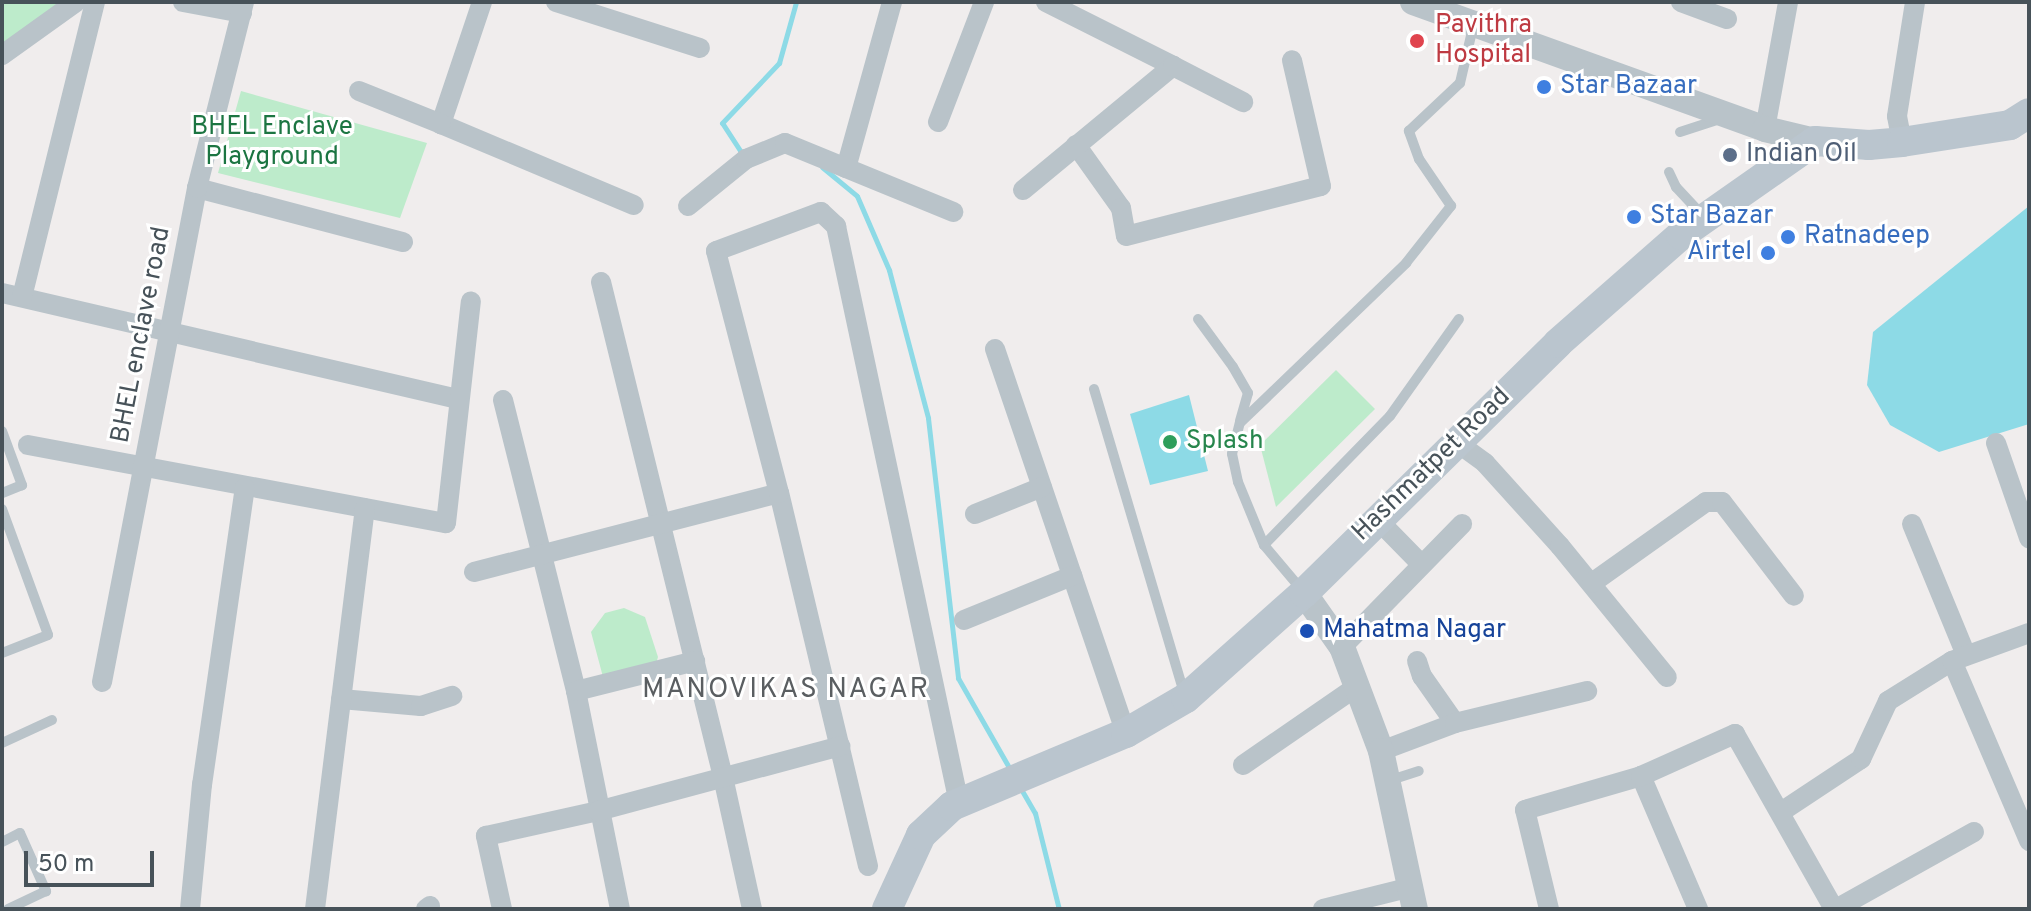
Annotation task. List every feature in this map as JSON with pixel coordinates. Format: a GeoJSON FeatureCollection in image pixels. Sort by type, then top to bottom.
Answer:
{"type":"FeatureCollection","features":[{"type":"Feature","properties":{"kind":"main road"},"geometry":{"type":"LineString","coordinates":[[1815,141],[1869,145],[1902,142],[2010,125],[2029,113]]}},
{"type":"Feature","properties":{"kind":"main road","name":"Hashmatpet Road"},"geometry":{"type":"LineString","coordinates":[[887,909],[921,835],[969,800],[1126,733],[1186,698],[1304,593],[1455,441],[1558,343],[1705,218],[1815,141]]}},
{"type":"Feature","properties":{"kind":"street"},"geometry":{"type":"LineString","coordinates":[[2,55],[76,2]]}},
{"type":"Feature","properties":{"kind":"street"},"geometry":{"type":"LineString","coordinates":[[95,2],[12,295],[459,399]]}},
{"type":"Feature","properties":{"kind":"street"},"geometry":{"type":"LineString","coordinates":[[183,2],[243,8]]}},
{"type":"Feature","properties":{"kind":"street"},"geometry":{"type":"LineString","coordinates":[[441,124],[482,2]]}},
{"type":"Feature","properties":{"kind":"street"},"geometry":{"type":"LineString","coordinates":[[556,2],[700,48]]}},
{"type":"Feature","properties":{"kind":"street"},"geometry":{"type":"LineString","coordinates":[[846,168],[892,2]]}},
{"type":"Feature","properties":{"kind":"street"},"geometry":{"type":"LineString","coordinates":[[938,122],[984,2]]}},
{"type":"Feature","properties":{"kind":"street"},"geometry":{"type":"LineString","coordinates":[[1681,2],[1727,19]]}},
{"type":"Feature","properties":{"kind":"street"},"geometry":{"type":"LineString","coordinates":[[1765,129],[1788,2]]}},
{"type":"Feature","properties":{"kind":"street"},"geometry":{"type":"LineString","coordinates":[[1902,142],[1897,116],[1907,33],[1915,2]]}},
{"type":"Feature","properties":{"kind":"street"},"geometry":{"type":"LineString","coordinates":[[1055,4],[1243,102]]}},
{"type":"Feature","properties":{"kind":"street"},"geometry":{"type":"LineString","coordinates":[[1428,5],[1474,25],[1730,117],[1815,141]]}},
{"type":"Feature","properties":{"kind":"street","name":"BHEL enclave road"},"geometry":{"type":"LineString","coordinates":[[102,682],[142,465],[172,331],[197,188],[243,8]]}},
{"type":"Feature","properties":{"kind":"street"},"geometry":{"type":"LineString","coordinates":[[1076,145],[1121,208],[1126,236],[1321,186],[1292,60]]}},
{"type":"Feature","properties":{"kind":"street"},"geometry":{"type":"LineString","coordinates":[[1023,190],[1173,66]]}},
{"type":"Feature","properties":{"kind":"street"},"geometry":{"type":"LineString","coordinates":[[359,91],[634,205]]}},
{"type":"Feature","properties":{"kind":"street"},"geometry":{"type":"LineString","coordinates":[[688,206],[746,159],[785,143],[953,212]]}},
{"type":"Feature","properties":{"kind":"street"},"geometry":{"type":"LineString","coordinates":[[197,188],[403,242]]}},
{"type":"Feature","properties":{"kind":"street"},"geometry":{"type":"LineString","coordinates":[[868,866],[779,493],[716,251],[821,212],[836,226],[969,800]]}},
{"type":"Feature","properties":{"kind":"street"},"geometry":{"type":"LineString","coordinates":[[601,282],[723,777],[752,909]]}},
{"type":"Feature","properties":{"kind":"street"},"geometry":{"type":"LineString","coordinates":[[28,445],[142,465],[245,488],[446,523],[471,301]]}},
{"type":"Feature","properties":{"kind":"street"},"geometry":{"type":"LineString","coordinates":[[995,349],[1126,733]]}},
{"type":"Feature","properties":{"kind":"street"},"geometry":{"type":"LineString","coordinates":[[503,400],[576,691],[620,909]]}},
{"type":"Feature","properties":{"kind":"street"},"geometry":{"type":"LineString","coordinates":[[1455,441],[1485,463],[1592,583],[1667,677]]}},
{"type":"Feature","properties":{"kind":"street"},"geometry":{"type":"LineString","coordinates":[[1996,443],[2029,538]]}},
{"type":"Feature","properties":{"kind":"street"},"geometry":{"type":"LineString","coordinates":[[975,514],[1042,487]]}},
{"type":"Feature","properties":{"kind":"street"},"geometry":{"type":"LineString","coordinates":[[190,909],[202,785],[245,488]]}},
{"type":"Feature","properties":{"kind":"street"},"geometry":{"type":"LineString","coordinates":[[474,572],[779,493]]}},
{"type":"Feature","properties":{"kind":"street"},"geometry":{"type":"LineString","coordinates":[[1592,583],[1706,502],[1722,502],[1794,596]]}},
{"type":"Feature","properties":{"kind":"street"},"geometry":{"type":"LineString","coordinates":[[315,909],[365,508]]}},
{"type":"Feature","properties":{"kind":"street"},"geometry":{"type":"LineString","coordinates":[[1377,519],[1422,565]]}},
{"type":"Feature","properties":{"kind":"street"},"geometry":{"type":"LineString","coordinates":[[1342,647],[1462,524]]}},
{"type":"Feature","properties":{"kind":"street"},"geometry":{"type":"LineString","coordinates":[[1912,524],[2029,841]]}},
{"type":"Feature","properties":{"kind":"street"},"geometry":{"type":"LineString","coordinates":[[964,620],[1072,576]]}},
{"type":"Feature","properties":{"kind":"street"},"geometry":{"type":"LineString","coordinates":[[1304,593],[1342,647],[1381,751],[1413,898],[1323,909]]}},
{"type":"Feature","properties":{"kind":"street"},"geometry":{"type":"LineString","coordinates":[[1781,812],[1861,759],[1888,701],[1959,658],[2029,633]]}},
{"type":"Feature","properties":{"kind":"street"},"geometry":{"type":"LineString","coordinates":[[576,691],[695,661]]}},
{"type":"Feature","properties":{"kind":"street"},"geometry":{"type":"LineString","coordinates":[[1417,661],[1422,676],[1455,723]]}},
{"type":"Feature","properties":{"kind":"street"},"geometry":{"type":"LineString","coordinates":[[1243,765],[1356,687]]}},
{"type":"Feature","properties":{"kind":"street"},"geometry":{"type":"LineString","coordinates":[[1381,751],[1455,723],[1587,691]]}},
{"type":"Feature","properties":{"kind":"street"},"geometry":{"type":"LineString","coordinates":[[341,699],[421,706],[452,696]]}},
{"type":"Feature","properties":{"kind":"street"},"geometry":{"type":"LineString","coordinates":[[1549,909],[1525,810],[1641,776],[1735,734],[1835,909],[1974,832]]}},
{"type":"Feature","properties":{"kind":"street"},"geometry":{"type":"LineString","coordinates":[[502,909],[486,836],[598,811],[840,746]]}},
{"type":"Feature","properties":{"kind":"street"},"geometry":{"type":"LineString","coordinates":[[1641,776],[1698,909]]}},
{"type":"Feature","properties":{"kind":"lane"},"geometry":{"type":"LineString","coordinates":[[1240,423],[1406,263],[1451,206],[1419,159],[1409,131],[1460,83],[1474,25]]}},
{"type":"Feature","properties":{"kind":"lane"},"geometry":{"type":"LineString","coordinates":[[1680,132],[1730,117]]}},
{"type":"Feature","properties":{"kind":"lane"},"geometry":{"type":"LineString","coordinates":[[1669,172],[1676,187],[1705,218]]}},
{"type":"Feature","properties":{"kind":"lane"},"geometry":{"type":"LineString","coordinates":[[1198,319],[1248,393],[1232,454],[1264,545],[1304,593]]}},
{"type":"Feature","properties":{"kind":"lane"},"geometry":{"type":"LineString","coordinates":[[1264,545],[1390,416],[1459,319]]}},
{"type":"Feature","properties":{"kind":"lane"},"geometry":{"type":"LineString","coordinates":[[1094,389],[1186,698]]}},
{"type":"Feature","properties":{"kind":"lane"},"geometry":{"type":"LineString","coordinates":[[2,431],[22,485],[2,493]]}},
{"type":"Feature","properties":{"kind":"lane"},"geometry":{"type":"LineString","coordinates":[[2,509],[48,635],[2,653]]}},
{"type":"Feature","properties":{"kind":"lane"},"geometry":{"type":"LineString","coordinates":[[2,743],[52,720]]}},
{"type":"Feature","properties":{"kind":"lane"},"geometry":{"type":"LineString","coordinates":[[1389,789],[1394,779],[1419,771]]}},
{"type":"Feature","properties":{"kind":"lane"},"geometry":{"type":"LineString","coordinates":[[2,842],[20,833],[46,891],[8,909]]}},
{"type":"Feature","properties":{"kind":"green space"},"geometry":{"type":"Polygon","coordinates":[[[2,2],[78,2],[2,44],[2,2]]]}},
{"type":"Feature","properties":{"kind":"green space","name":"BHEL Enclave Playground"},"geometry":{"type":"Polygon","coordinates":[[[241,91],[427,143],[400,218],[218,173],[241,91]]]}},
{"type":"Feature","properties":{"kind":"green space"},"geometry":{"type":"Polygon","coordinates":[[[1336,370],[1375,409],[1276,507],[1260,445],[1336,370]]]}},
{"type":"Feature","properties":{"kind":"green space"},"geometry":{"type":"Polygon","coordinates":[[[624,608],[645,617],[658,657],[656,664],[603,677],[591,632],[605,613],[624,608]]]}},
{"type":"Feature","properties":{"kind":"water"},"geometry":{"type":"Polygon","coordinates":[[[2029,206],[2029,424],[1939,452],[1890,425],[1867,385],[1873,332],[2029,206]]]}},
{"type":"Feature","properties":{"kind":"water","name":"Splash"},"geometry":{"type":"Polygon","coordinates":[[[1189,395],[1208,471],[1150,485],[1130,414],[1189,395]]]}},
{"type":"Feature","properties":{"kind":"waterway"},"geometry":{"type":"LineString","coordinates":[[743,155],[722,123],[779,63],[796,2]]}},
{"type":"Feature","properties":{"kind":"waterway"},"geometry":{"type":"LineString","coordinates":[[822,167],[857,196],[889,270],[928,418],[958,678],[1010,769]]}},
{"type":"Feature","properties":{"kind":"waterway"},"geometry":{"type":"LineString","coordinates":[[1021,789],[1035,813],[1059,909]]}},
{"type":"Feature","properties":{"kind":"place","name":"Pavithra Hospital"},"geometry":{"type":"Point","coordinates":[1417,41]}},
{"type":"Feature","properties":{"kind":"place","name":"Star Bazaar"},"geometry":{"type":"Point","coordinates":[1544,87]}},
{"type":"Feature","properties":{"kind":"place","name":"Indian Oil"},"geometry":{"type":"Point","coordinates":[1730,155]}},
{"type":"Feature","properties":{"kind":"place","name":"Star Bazar"},"geometry":{"type":"Point","coordinates":[1634,217]}},
{"type":"Feature","properties":{"kind":"place","name":"Ratnadeep"},"geometry":{"type":"Point","coordinates":[1788,237]}},
{"type":"Feature","properties":{"kind":"place","name":"Airtel"},"geometry":{"type":"Point","coordinates":[1768,253]}},
{"type":"Feature","properties":{"kind":"place","name":"Splash"},"geometry":{"type":"Point","coordinates":[1170,442]}},
{"type":"Feature","properties":{"kind":"place","name":"Mahatma Nagar"},"geometry":{"type":"Point","coordinates":[1307,631]}},
{"type":"Feature","properties":{"kind":"district","name":"MANOVIKAS NAGAR"},"geometry":{"type":"Point","coordinates":[786,690]}}]}
